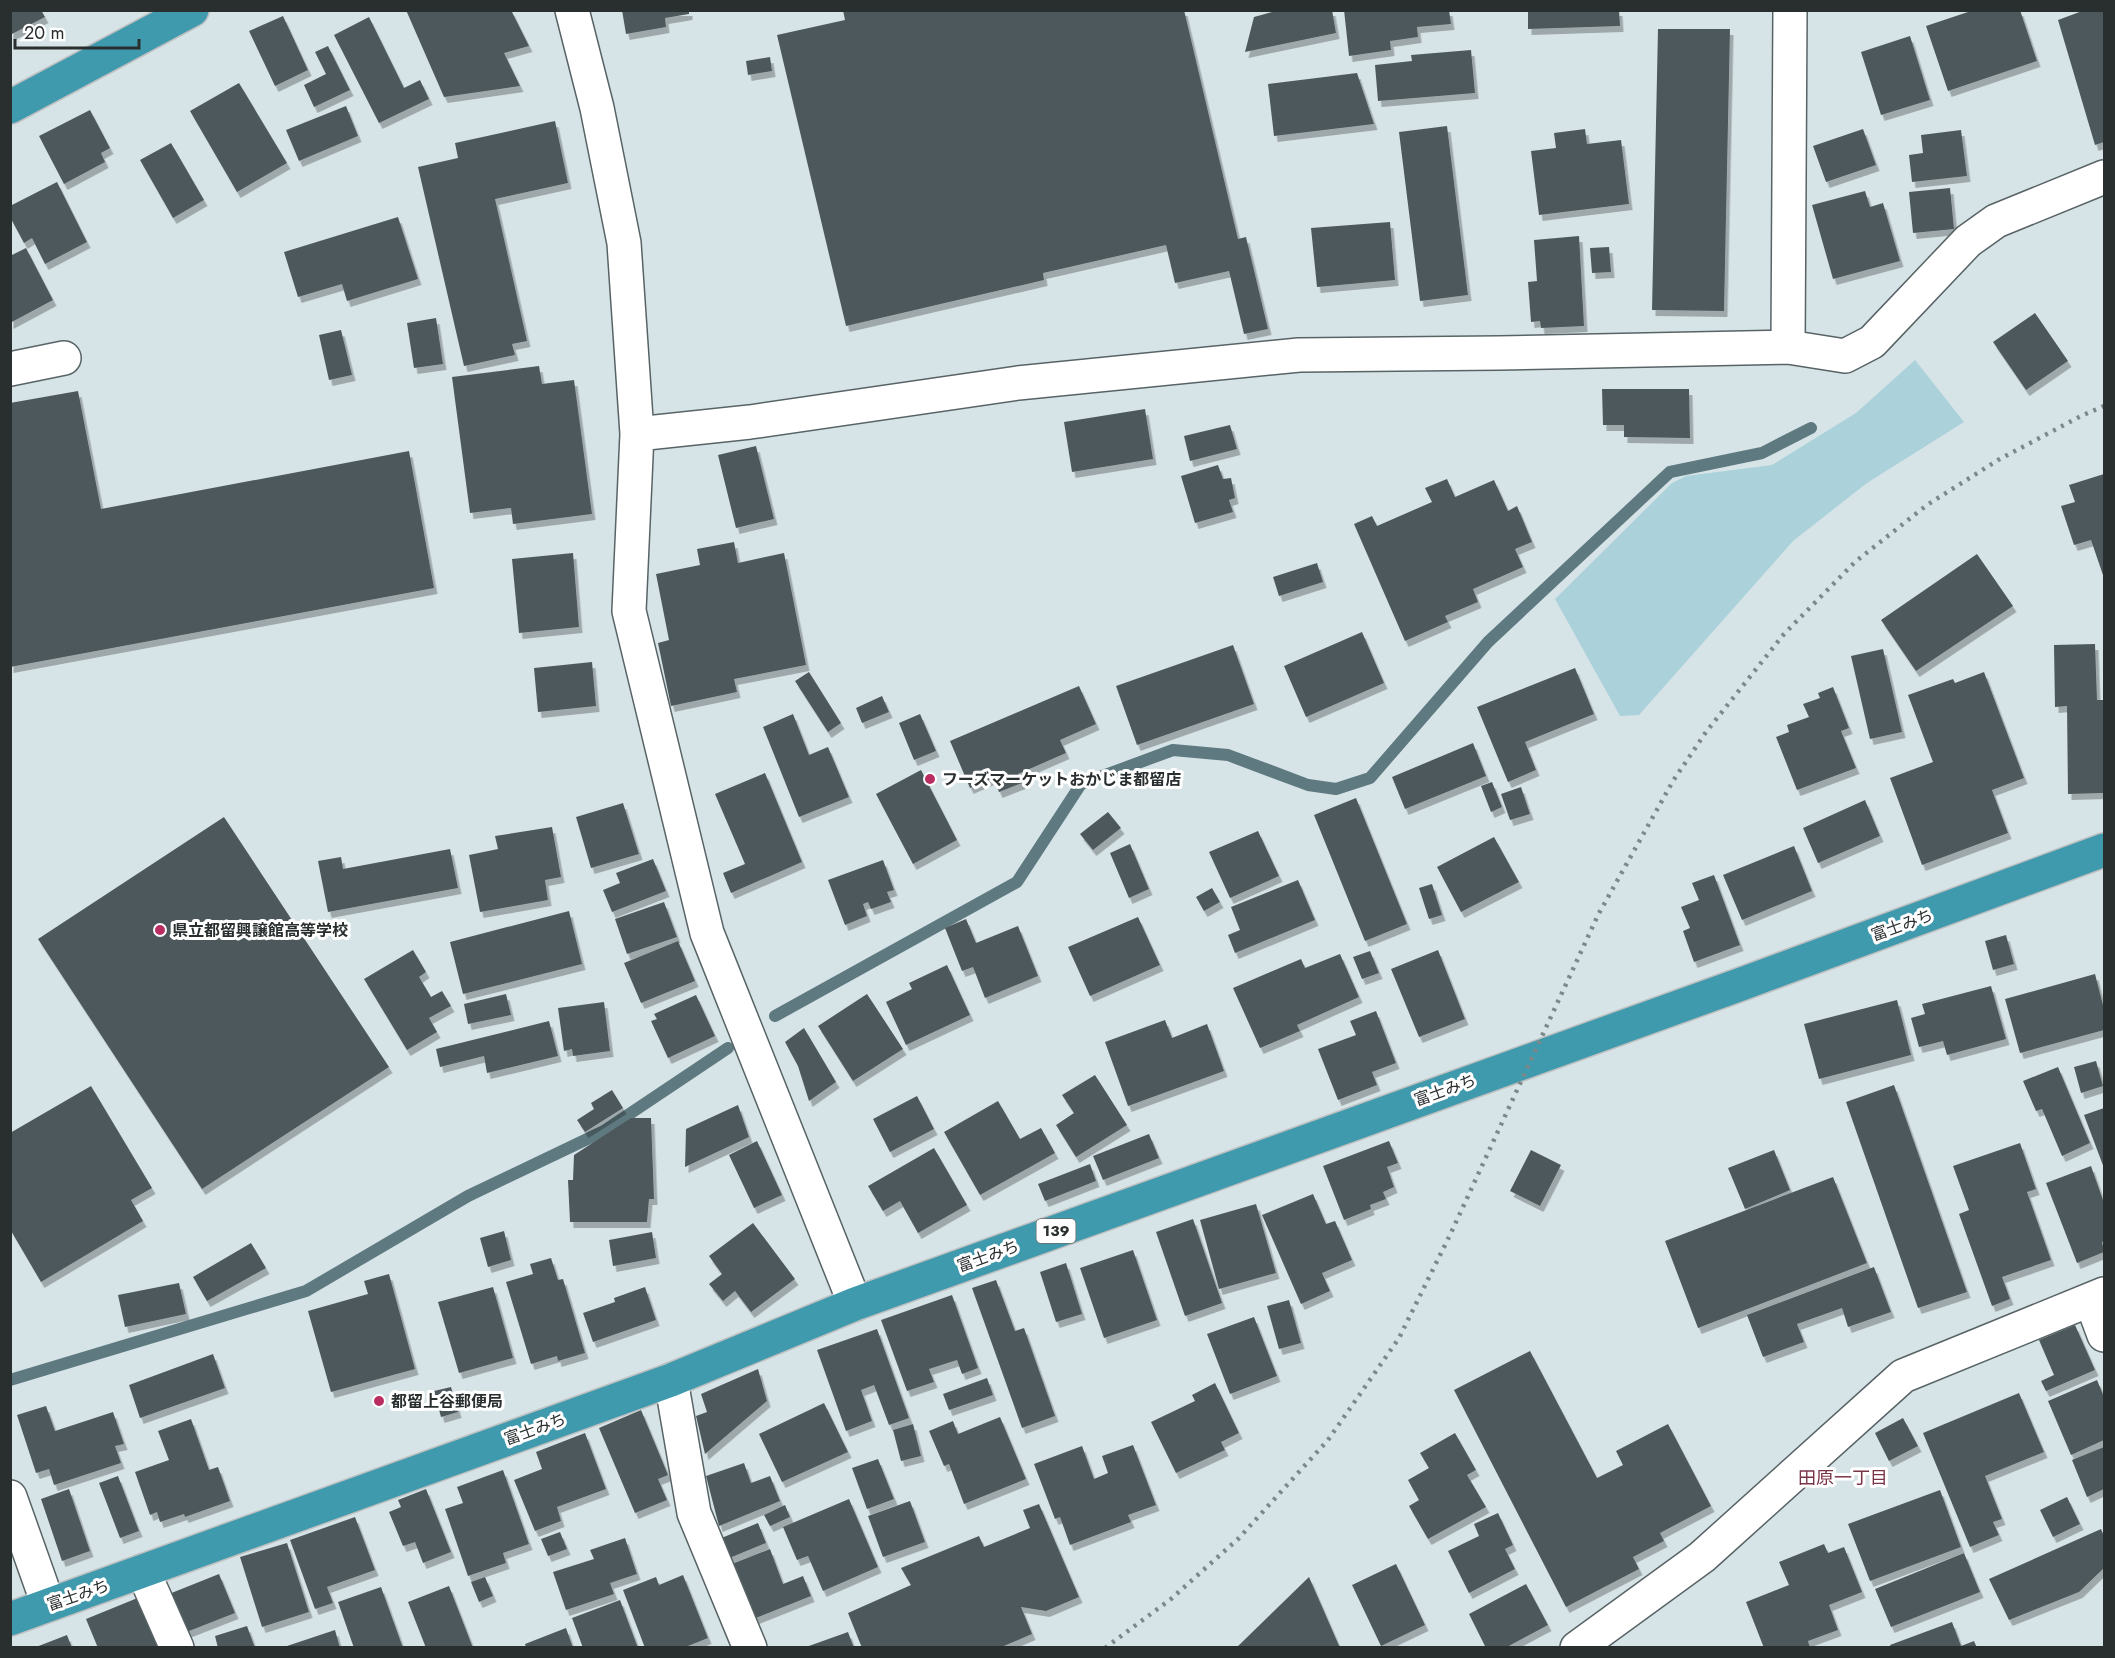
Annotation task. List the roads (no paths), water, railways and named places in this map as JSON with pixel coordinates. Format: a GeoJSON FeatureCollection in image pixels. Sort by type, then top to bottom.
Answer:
{"type":"FeatureCollection","features":[{"type":"Feature","properties":{"kind":"highway"},"geometry":{"type":"LineString","coordinates":[[10,107],[192,10]]}},
{"type":"Feature","properties":{"kind":"highway","name":"富士みち"},"geometry":{"type":"LineString","coordinates":[[10,1619],[671,1380],[855,1304],[1725,990],[2104,850]]}},
{"type":"Feature","properties":{"kind":"street"},"geometry":{"type":"LineString","coordinates":[[572,10],[597,108],[624,243],[637,434],[629,611],[707,933],[855,1304]]}},
{"type":"Feature","properties":{"kind":"street"},"geometry":{"type":"LineString","coordinates":[[1788,347],[1790,10]]}},
{"type":"Feature","properties":{"kind":"street"},"geometry":{"type":"LineString","coordinates":[[637,434],[750,422],[1018,383],[1299,355],[1788,347],[1845,356],[1872,342],[1968,241],[1996,221],[2104,177]]}},
{"type":"Feature","properties":{"kind":"street"},"geometry":{"type":"LineString","coordinates":[[10,369],[64,358]]}},
{"type":"Feature","properties":{"kind":"street"},"geometry":{"type":"LineString","coordinates":[[1577,1647],[1702,1557],[1903,1376],[2098,1297],[2104,1335]]}},
{"type":"Feature","properties":{"kind":"street"},"geometry":{"type":"LineString","coordinates":[[671,1380],[694,1513],[750,1647]]}},
{"type":"Feature","properties":{"kind":"street"},"geometry":{"type":"LineString","coordinates":[[10,1497],[48,1605]]}},
{"type":"Feature","properties":{"kind":"street"},"geometry":{"type":"LineString","coordinates":[[143,1572],[177,1647]]}},
{"type":"Feature","properties":{"kind":"waterway"},"geometry":{"type":"LineString","coordinates":[[775,1016],[1017,882],[1081,784],[1173,750],[1228,755],[1308,785],[1336,789],[1370,778],[1488,642],[1670,472],[1762,453],[1811,428]]}},
{"type":"Feature","properties":{"kind":"waterway"},"geometry":{"type":"LineString","coordinates":[[10,1380],[306,1291],[468,1196],[604,1131],[728,1048]]}},
{"type":"Feature","properties":{"kind":"railway"},"geometry":{"type":"LineString","coordinates":[[1105,1648],[1171,1599],[1239,1538],[1328,1440],[1399,1338],[1450,1235],[1598,915],[1673,781],[1706,732],[1784,634],[1855,562],[1927,505],[1998,460],[2104,406]]}},
{"type":"Feature","properties":{"kind":"place","name":"フーズマーケットおかじま都留店"},"geometry":{"type":"Point","coordinates":[930,779]}},
{"type":"Feature","properties":{"kind":"place","name":"県立都留興譲館高等学校"},"geometry":{"type":"Point","coordinates":[160,930]}},
{"type":"Feature","properties":{"kind":"place","name":"都留上谷郵便局"},"geometry":{"type":"Point","coordinates":[379,1401]}},
{"type":"Feature","properties":{"kind":"district","name":"田原一丁目"},"geometry":{"type":"Point","coordinates":[1843,1478]}}]}
